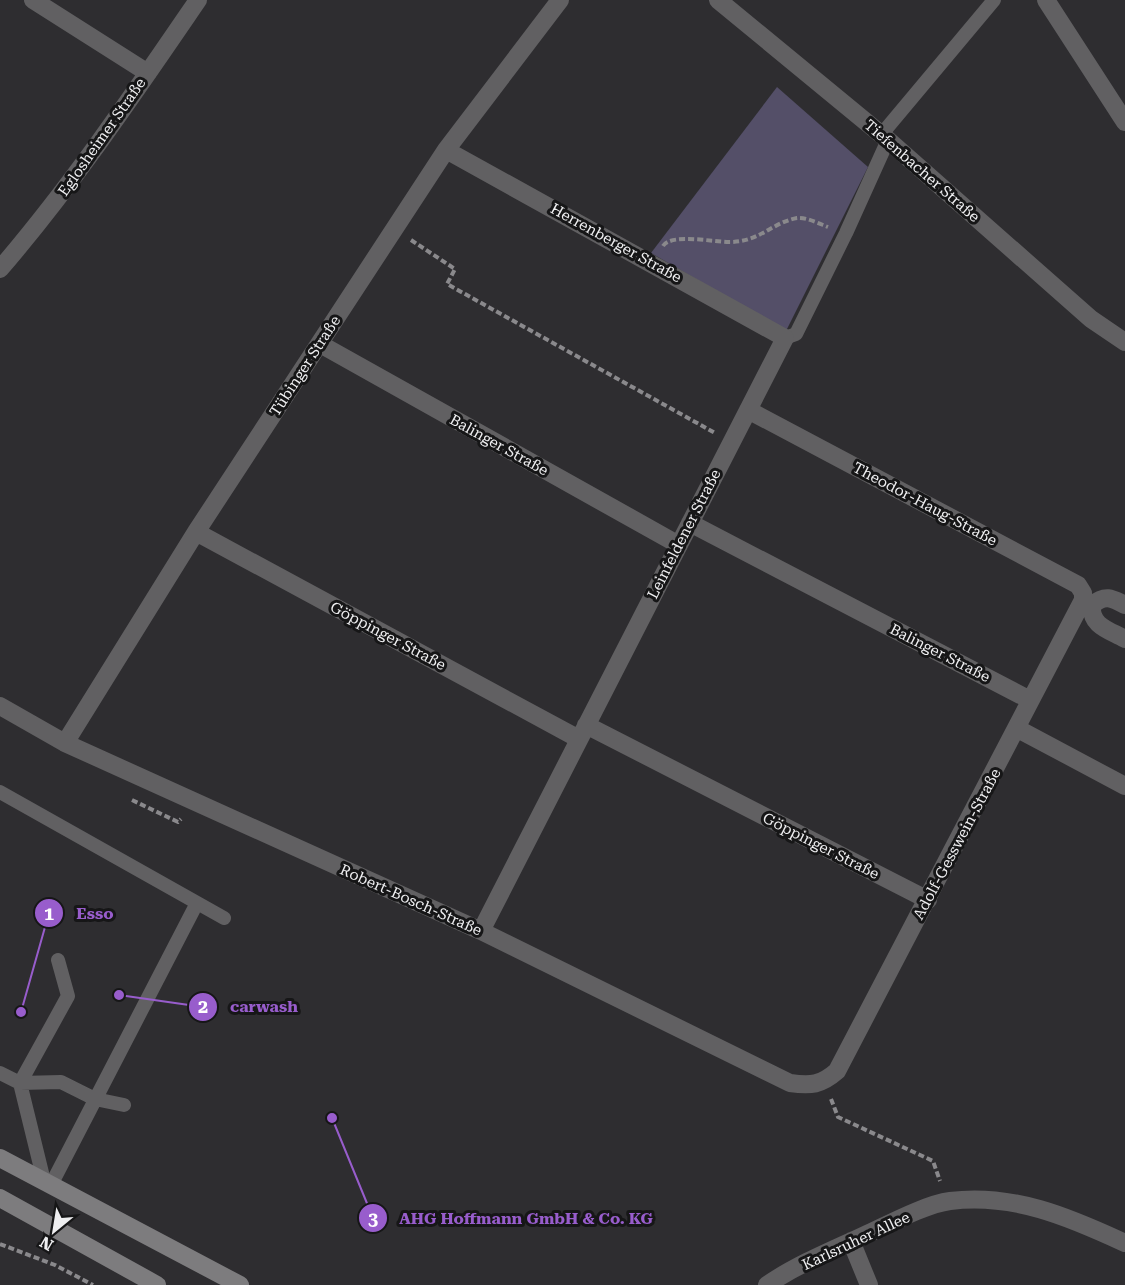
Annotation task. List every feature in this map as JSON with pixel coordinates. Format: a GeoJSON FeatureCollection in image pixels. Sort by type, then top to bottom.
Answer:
{"type":"FeatureCollection","features":[{"type":"Feature","properties":{"kind":"main road"},"geometry":{"type":"LineString","coordinates":[[0,1158],[240,1285]]}},
{"type":"Feature","properties":{"kind":"main road"},"geometry":{"type":"LineString","coordinates":[[0,1198],[157,1285]]}},
{"type":"Feature","properties":{"kind":"street"},"geometry":{"type":"LineString","coordinates":[[33,0],[148,73]]}},
{"type":"Feature","properties":{"kind":"street","name":"Eglosheimer Straße"},"geometry":{"type":"LineString","coordinates":[[0,268],[45,217],[198,0]]}},
{"type":"Feature","properties":{"kind":"street","name":"Tübinger Straße"},"geometry":{"type":"LineString","coordinates":[[65,743],[196,532],[446,150],[560,0]]}},
{"type":"Feature","properties":{"kind":"street","name":"Tiefenbacher Straße"},"geometry":{"type":"LineString","coordinates":[[718,0],[884,137],[1091,319],[1125,342]]}},
{"type":"Feature","properties":{"kind":"street"},"geometry":{"type":"LineString","coordinates":[[1046,0],[1125,122]]}},
{"type":"Feature","properties":{"kind":"street","name":"Herrenberger Straße"},"geometry":{"type":"LineString","coordinates":[[446,150],[785,338]]}},
{"type":"Feature","properties":{"kind":"street","name":"Leinfeldener Straße"},"geometry":{"type":"LineString","coordinates":[[481,931],[785,338]]}},
{"type":"Feature","properties":{"kind":"street","name":"Balinger Straße"},"geometry":{"type":"LineString","coordinates":[[320,345],[679,545]]}},
{"type":"Feature","properties":{"kind":"street","name":"Theodor-Haug-Straße"},"geometry":{"type":"LineString","coordinates":[[748,410],[1078,585],[1096,624],[1125,639]]}},
{"type":"Feature","properties":{"kind":"street","name":"Balinger Straße"},"geometry":{"type":"LineString","coordinates":[[690,523],[1030,700]]}},
{"type":"Feature","properties":{"kind":"street","name":"Göppinger Straße"},"geometry":{"type":"LineString","coordinates":[[196,532],[583,732],[928,900]]}},
{"type":"Feature","properties":{"kind":"street"},"geometry":{"type":"LineString","coordinates":[[1088,603],[1110,597],[1125,605]]}},
{"type":"Feature","properties":{"kind":"street","name":"Adolf-Gesswein-Straße"},"geometry":{"type":"LineString","coordinates":[[824,1082],[837,1071],[1018,729],[1030,700],[1088,603]]}},
{"type":"Feature","properties":{"kind":"street","name":"Robert-Bosch-Straße"},"geometry":{"type":"LineString","coordinates":[[0,706],[65,743],[481,931],[790,1083],[808,1086],[824,1082]]}},
{"type":"Feature","properties":{"kind":"street"},"geometry":{"type":"LineString","coordinates":[[1018,729],[1125,786]]}},
{"type":"Feature","properties":{"kind":"street","name":"Karlsruher Allee"},"geometry":{"type":"LineString","coordinates":[[767,1285],[851,1241],[948,1201],[992,1200],[1032,1206],[1072,1218],[1125,1244]]}},
{"type":"Feature","properties":{"kind":"street"},"geometry":{"type":"LineString","coordinates":[[851,1241],[869,1285]]}},
{"type":"Feature","properties":{"kind":"lane","name":"Leinfeldener Straße"},"geometry":{"type":"LineString","coordinates":[[785,338],[796,334],[846,233],[884,137],[994,0]]}},
{"type":"Feature","properties":{"kind":"lane"},"geometry":{"type":"LineString","coordinates":[[0,792],[224,918]]}},
{"type":"Feature","properties":{"kind":"lane"},"geometry":{"type":"LineString","coordinates":[[47,1183],[95,1099],[197,903]]}},
{"type":"Feature","properties":{"kind":"lane"},"geometry":{"type":"LineString","coordinates":[[47,1183],[20,1083],[68,996],[58,960]]}},
{"type":"Feature","properties":{"kind":"lane"},"geometry":{"type":"LineString","coordinates":[[0,1072],[20,1083],[61,1082],[95,1099],[124,1105]]}},
{"type":"Feature","properties":{"kind":"path"},"geometry":{"type":"LineString","coordinates":[[655,264],[664,243],[672,240],[730,242],[758,238],[773,227],[799,218],[846,233]]}},
{"type":"Feature","properties":{"kind":"path"},"geometry":{"type":"LineString","coordinates":[[394,229],[455,268],[447,284],[731,442]]}},
{"type":"Feature","properties":{"kind":"path"},"geometry":{"type":"LineString","coordinates":[[824,1082],[838,1117],[933,1161],[948,1201]]}},
{"type":"Feature","properties":{"kind":"path"},"geometry":{"type":"LineString","coordinates":[[0,1244],[55,1264],[93,1285]]}},
{"type":"Feature","properties":{"kind":"shaded area"},"geometry":{"type":"Polygon","coordinates":[[[777,87],[868,167],[786,331],[651,253],[777,87]]]}},
{"type":"Feature","properties":{"kind":"place","name":"carwash"},"geometry":{"type":"Point","coordinates":[119,995]}},
{"type":"Feature","properties":{"kind":"place","name":"Esso"},"geometry":{"type":"Point","coordinates":[21,1012]}},
{"type":"Feature","properties":{"kind":"place","name":"AHG Hoffmann GmbH & Co. KG"},"geometry":{"type":"Point","coordinates":[332,1118]}}]}
